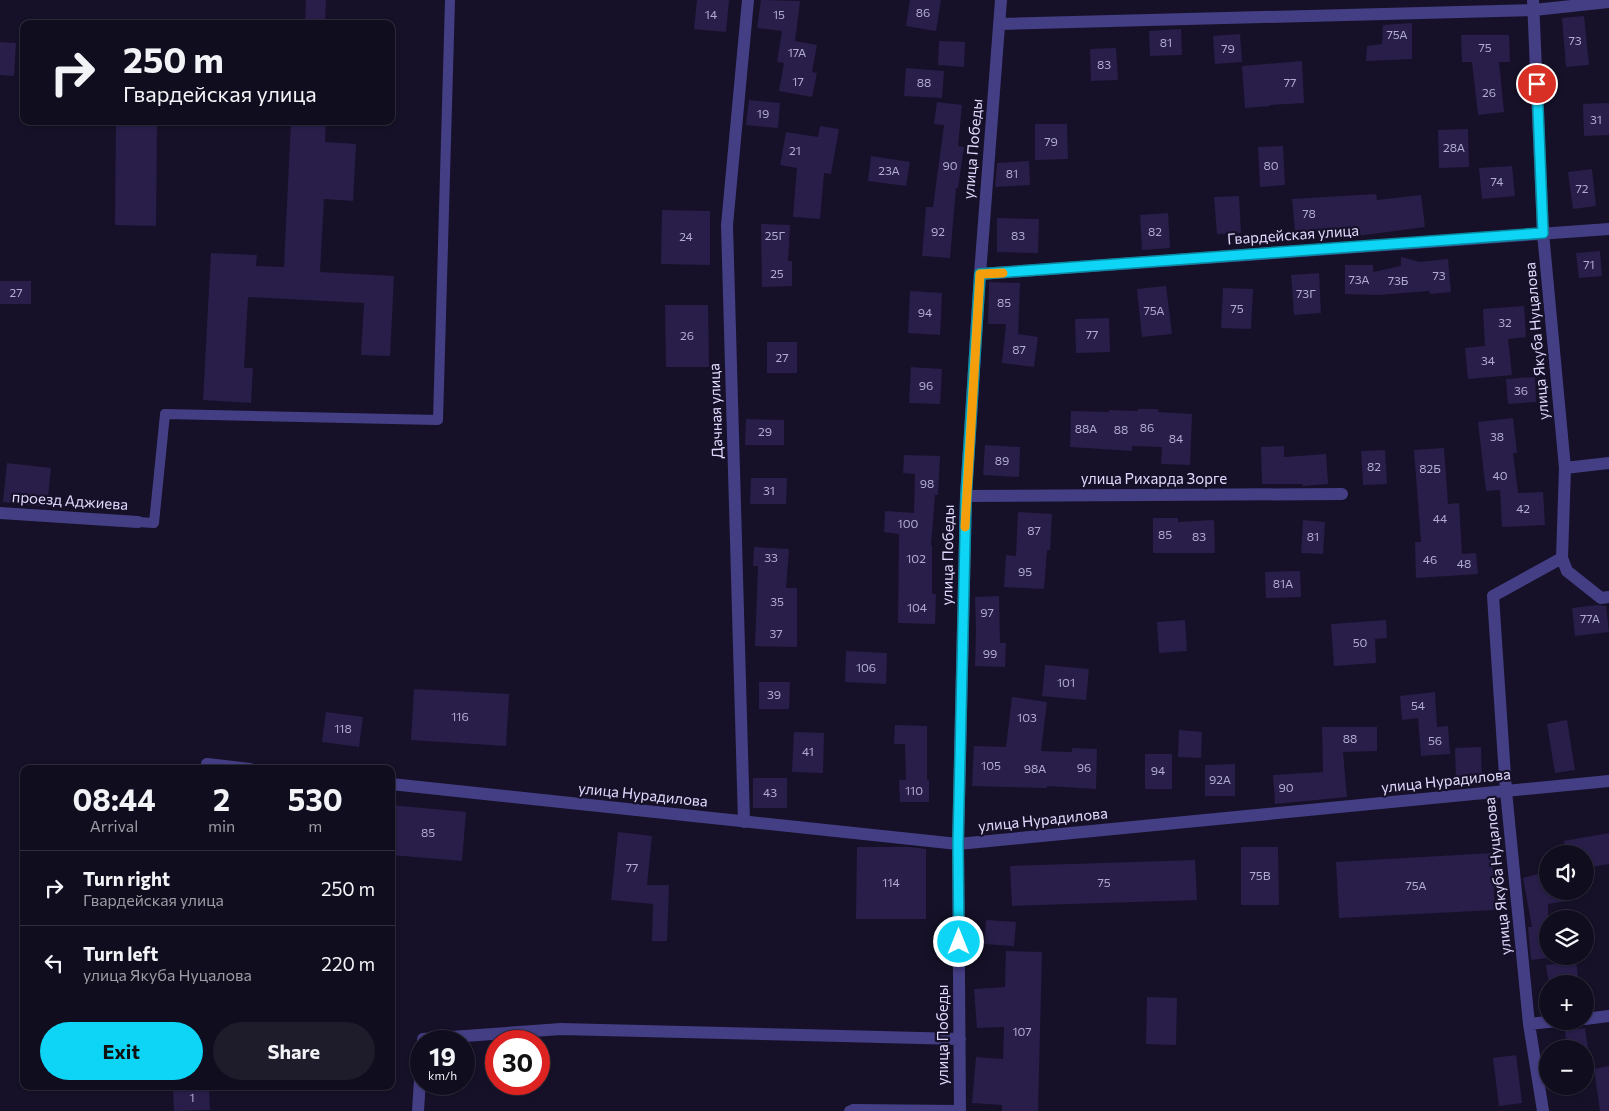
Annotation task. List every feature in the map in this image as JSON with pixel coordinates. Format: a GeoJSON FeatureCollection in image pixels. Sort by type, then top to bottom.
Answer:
{"type":"FeatureCollection","features":[{"type":"Feature","properties":{"kind":"street","name":"Дачная улица"},"geometry":{"type":"LineString","coordinates":[[744,822],[727,225],[748,0]]}},
{"type":"Feature","properties":{"kind":"street","name":"улица Победы"},"geometry":{"type":"LineString","coordinates":[[960,1111],[958,844],[966,496],[980,274],[1001,0]]}},
{"type":"Feature","properties":{"kind":"street"},"geometry":{"type":"LineString","coordinates":[[999,24],[1609,2]]}},
{"type":"Feature","properties":{"kind":"street","name":"улица Якуба Нуцалова"},"geometry":{"type":"LineString","coordinates":[[1533,5],[1543,233],[1565,468],[1562,558],[1493,596],[1506,791],[1529,1024],[1543,1111]]}},
{"type":"Feature","properties":{"kind":"street","name":"Гвардейская улица"},"geometry":{"type":"LineString","coordinates":[[980,274],[1609,229]]}},
{"type":"Feature","properties":{"kind":"street"},"geometry":{"type":"LineString","coordinates":[[1565,468],[1609,462]]}},
{"type":"Feature","properties":{"kind":"street","name":"улица Рихарда Зорге"},"geometry":{"type":"LineString","coordinates":[[966,496],[1342,494]]}},
{"type":"Feature","properties":{"kind":"street","name":"проезд Аджиева"},"geometry":{"type":"LineString","coordinates":[[0,513],[138,522]]}},
{"type":"Feature","properties":{"kind":"street"},"geometry":{"type":"LineString","coordinates":[[1562,558],[1567,571],[1601,598],[1609,597]]}},
{"type":"Feature","properties":{"kind":"street"},"geometry":{"type":"LineString","coordinates":[[207,764],[216,765]]}},
{"type":"Feature","properties":{"kind":"street","name":"улица Нурадилова"},"geometry":{"type":"LineString","coordinates":[[395,784],[958,844],[1609,781]]}},
{"type":"Feature","properties":{"kind":"street"},"geometry":{"type":"LineString","coordinates":[[1594,1018],[1609,1016]]}},
{"type":"Feature","properties":{"kind":"street"},"geometry":{"type":"LineString","coordinates":[[1529,1024],[1539,1023]]}},
{"type":"Feature","properties":{"kind":"street"},"geometry":{"type":"LineString","coordinates":[[475,1035],[561,1029],[960,1039]]}},
{"type":"Feature","properties":{"kind":"street"},"geometry":{"type":"LineString","coordinates":[[418,1111],[419,1095]]}},
{"type":"Feature","properties":{"kind":"lane"},"geometry":{"type":"LineString","coordinates":[[138,522],[154,523],[165,414],[438,420],[450,0]]}},
{"type":"Feature","properties":{"kind":"lane"},"geometry":{"type":"LineString","coordinates":[[849,1111],[853,1109],[960,1111]]}},
{"type":"Feature","properties":{"kind":"building"},"geometry":{"type":"Polygon","coordinates":[[[306,0],[326,0],[325,20],[305,20],[306,0]]]}},
{"type":"Feature","properties":{"kind":"building"},"geometry":{"type":"Polygon","coordinates":[[[697,0],[729,0],[726,32],[694,29],[697,0]]]}},
{"type":"Feature","properties":{"kind":"building"},"geometry":{"type":"Polygon","coordinates":[[[761,0],[800,1],[795,41],[817,45],[812,72],[817,73],[812,97],[779,91],[784,63],[777,62],[782,31],[757,28],[761,0]]]}},
{"type":"Feature","properties":{"kind":"building"},"geometry":{"type":"Polygon","coordinates":[[[910,0],[941,0],[936,31],[906,26],[910,0]]]}},
{"type":"Feature","properties":{"kind":"building"},"geometry":{"type":"Polygon","coordinates":[[[1584,16],[1589,65],[1566,67],[1562,18],[1584,16]]]}},
{"type":"Feature","properties":{"kind":"building"},"geometry":{"type":"Polygon","coordinates":[[[1412,23],[1412,59],[1366,61],[1367,46],[1382,44],[1383,25],[1412,23]]]}},
{"type":"Feature","properties":{"kind":"building"},"geometry":{"type":"Polygon","coordinates":[[[1181,29],[1182,55],[1150,56],[1149,31],[1181,29]]]}},
{"type":"Feature","properties":{"kind":"building"},"geometry":{"type":"Polygon","coordinates":[[[1240,34],[1242,62],[1215,64],[1213,36],[1240,34]]]}},
{"type":"Feature","properties":{"kind":"building"},"geometry":{"type":"Polygon","coordinates":[[[1461,35],[1509,35],[1510,62],[1499,62],[1504,112],[1478,115],[1472,62],[1462,62],[1461,35]]]}},
{"type":"Feature","properties":{"kind":"building"},"geometry":{"type":"Polygon","coordinates":[[[939,41],[965,42],[964,67],[938,65],[939,41]]]}},
{"type":"Feature","properties":{"kind":"building"},"geometry":{"type":"Polygon","coordinates":[[[0,42],[16,43],[14,76],[0,75],[0,42]]]}},
{"type":"Feature","properties":{"kind":"building"},"geometry":{"type":"Polygon","coordinates":[[[1116,48],[1118,80],[1091,81],[1090,49],[1116,48]]]}},
{"type":"Feature","properties":{"kind":"building"},"geometry":{"type":"Polygon","coordinates":[[[1302,61],[1304,103],[1245,108],[1242,66],[1302,61]]]}},
{"type":"Feature","properties":{"kind":"building"},"geometry":{"type":"Polygon","coordinates":[[[906,68],[944,71],[942,98],[904,96],[906,68]]]}},
{"type":"Feature","properties":{"kind":"building"},"geometry":{"type":"Polygon","coordinates":[[[749,100],[780,103],[778,128],[746,125],[749,100]]]}},
{"type":"Feature","properties":{"kind":"building"},"geometry":{"type":"Polygon","coordinates":[[[937,102],[962,105],[958,146],[964,147],[958,188],[956,188],[950,258],[922,256],[926,207],[933,207],[944,125],[934,124],[937,102]]]}},
{"type":"Feature","properties":{"kind":"building"},"geometry":{"type":"Polygon","coordinates":[[[1609,103],[1609,135],[1584,136],[1583,104],[1609,103]]]}},
{"type":"Feature","properties":{"kind":"building"},"geometry":{"type":"Polygon","coordinates":[[[1035,124],[1067,124],[1068,159],[1035,160],[1035,124]]]}},
{"type":"Feature","properties":{"kind":"building"},"geometry":{"type":"Polygon","coordinates":[[[116,125],[157,125],[156,226],[115,225],[116,125]]]}},
{"type":"Feature","properties":{"kind":"building"},"geometry":{"type":"Polygon","coordinates":[[[291,125],[326,125],[325,142],[356,144],[353,201],[324,199],[320,272],[394,276],[390,356],[361,355],[364,303],[248,297],[244,368],[253,368],[251,403],[203,400],[211,253],[257,255],[256,266],[284,267],[291,125]]]}},
{"type":"Feature","properties":{"kind":"building"},"geometry":{"type":"Polygon","coordinates":[[[820,126],[839,129],[831,174],[824,173],[820,219],[793,217],[797,168],[780,165],[786,132],[818,137],[820,126]]]}},
{"type":"Feature","properties":{"kind":"building"},"geometry":{"type":"Polygon","coordinates":[[[1468,129],[1469,167],[1439,168],[1438,130],[1468,129]]]}},
{"type":"Feature","properties":{"kind":"building"},"geometry":{"type":"Polygon","coordinates":[[[1283,146],[1285,185],[1260,187],[1258,147],[1283,146]]]}},
{"type":"Feature","properties":{"kind":"building"},"geometry":{"type":"Polygon","coordinates":[[[871,156],[910,162],[906,186],[868,181],[871,156]]]}},
{"type":"Feature","properties":{"kind":"building"},"geometry":{"type":"Polygon","coordinates":[[[1029,161],[1030,185],[995,187],[997,163],[1029,161]]]}},
{"type":"Feature","properties":{"kind":"building"},"geometry":{"type":"Polygon","coordinates":[[[1512,166],[1515,196],[1482,199],[1479,168],[1512,166]]]}},
{"type":"Feature","properties":{"kind":"building"},"geometry":{"type":"Polygon","coordinates":[[[1592,169],[1596,206],[1573,209],[1568,172],[1592,169]]]}},
{"type":"Feature","properties":{"kind":"building"},"geometry":{"type":"Polygon","coordinates":[[[1376,194],[1377,200],[1421,195],[1425,227],[1349,237],[1348,228],[1295,231],[1292,199],[1376,194]]]}},
{"type":"Feature","properties":{"kind":"building"},"geometry":{"type":"Polygon","coordinates":[[[1239,196],[1241,233],[1217,234],[1214,197],[1239,196]]]}},
{"type":"Feature","properties":{"kind":"building"},"geometry":{"type":"Polygon","coordinates":[[[662,210],[710,211],[710,265],[661,264],[662,210]]]}},
{"type":"Feature","properties":{"kind":"building"},"geometry":{"type":"Polygon","coordinates":[[[1168,213],[1170,248],[1142,250],[1140,215],[1168,213]]]}},
{"type":"Feature","properties":{"kind":"building"},"geometry":{"type":"Polygon","coordinates":[[[997,218],[1039,219],[1038,253],[997,252],[997,218]]]}},
{"type":"Feature","properties":{"kind":"building"},"geometry":{"type":"Polygon","coordinates":[[[761,224],[790,225],[788,261],[792,261],[792,286],[762,287],[761,224]]]}},
{"type":"Feature","properties":{"kind":"building"},"geometry":{"type":"Polygon","coordinates":[[[1600,251],[1602,276],[1579,278],[1576,253],[1600,251]]]}},
{"type":"Feature","properties":{"kind":"building"},"geometry":{"type":"Polygon","coordinates":[[[1401,257],[1420,262],[1448,259],[1451,292],[1430,294],[1429,291],[1378,295],[1345,294],[1345,265],[1373,265],[1373,272],[1401,266],[1401,257]]]}},
{"type":"Feature","properties":{"kind":"building"},"geometry":{"type":"Polygon","coordinates":[[[1319,273],[1321,313],[1294,315],[1291,275],[1319,273]]]}},
{"type":"Feature","properties":{"kind":"building"},"geometry":{"type":"Polygon","coordinates":[[[0,281],[31,281],[31,304],[0,304],[0,281]]]}},
{"type":"Feature","properties":{"kind":"building"},"geometry":{"type":"Polygon","coordinates":[[[989,282],[1020,283],[1018,334],[1038,337],[1034,367],[1002,363],[1006,324],[988,324],[989,282]]]}},
{"type":"Feature","properties":{"kind":"building"},"geometry":{"type":"Polygon","coordinates":[[[1166,286],[1172,334],[1142,337],[1137,289],[1166,286]]]}},
{"type":"Feature","properties":{"kind":"building"},"geometry":{"type":"Polygon","coordinates":[[[1223,288],[1253,289],[1251,329],[1221,328],[1223,288]]]}},
{"type":"Feature","properties":{"kind":"building"},"geometry":{"type":"Polygon","coordinates":[[[910,291],[942,293],[940,335],[908,333],[910,291]]]}},
{"type":"Feature","properties":{"kind":"building"},"geometry":{"type":"Polygon","coordinates":[[[665,305],[708,305],[709,367],[666,367],[665,305]]]}},
{"type":"Feature","properties":{"kind":"building"},"geometry":{"type":"Polygon","coordinates":[[[1524,306],[1526,337],[1508,339],[1512,375],[1468,379],[1465,348],[1485,346],[1483,309],[1524,306]]]}},
{"type":"Feature","properties":{"kind":"building"},"geometry":{"type":"Polygon","coordinates":[[[1109,318],[1110,352],[1076,353],[1075,319],[1109,318]]]}},
{"type":"Feature","properties":{"kind":"building"},"geometry":{"type":"Polygon","coordinates":[[[767,342],[797,342],[797,373],[767,373],[767,342]]]}},
{"type":"Feature","properties":{"kind":"building"},"geometry":{"type":"Polygon","coordinates":[[[911,367],[942,369],[940,404],[909,403],[911,367]]]}},
{"type":"Feature","properties":{"kind":"building"},"geometry":{"type":"Polygon","coordinates":[[[1535,377],[1536,402],[1508,404],[1506,379],[1535,377]]]}},
{"type":"Feature","properties":{"kind":"building"},"geometry":{"type":"Polygon","coordinates":[[[1138,409],[1158,409],[1158,412],[1192,414],[1190,465],[1161,464],[1162,447],[1132,446],[1132,451],[1070,447],[1071,411],[1109,412],[1109,410],[1138,411],[1138,409]]]}},
{"type":"Feature","properties":{"kind":"building"},"geometry":{"type":"Polygon","coordinates":[[[1513,418],[1517,453],[1513,453],[1518,493],[1543,492],[1545,525],[1502,527],[1500,490],[1486,491],[1478,422],[1513,418]]]}},
{"type":"Feature","properties":{"kind":"building"},"geometry":{"type":"Polygon","coordinates":[[[746,419],[784,420],[784,445],[745,445],[746,419]]]}},
{"type":"Feature","properties":{"kind":"building"},"geometry":{"type":"Polygon","coordinates":[[[985,445],[1020,447],[1019,477],[983,475],[985,445]]]}},
{"type":"Feature","properties":{"kind":"building"},"geometry":{"type":"Polygon","coordinates":[[[1284,446],[1284,457],[1326,454],[1328,484],[1303,486],[1302,484],[1262,484],[1261,447],[1284,446]]]}},
{"type":"Feature","properties":{"kind":"building"},"geometry":{"type":"Polygon","coordinates":[[[1444,448],[1448,504],[1459,503],[1462,554],[1476,553],[1478,574],[1416,578],[1415,542],[1421,542],[1414,450],[1444,448]]]}},
{"type":"Feature","properties":{"kind":"building"},"geometry":{"type":"Polygon","coordinates":[[[1385,450],[1387,484],[1363,485],[1361,451],[1385,450]]]}},
{"type":"Feature","properties":{"kind":"building"},"geometry":{"type":"Polygon","coordinates":[[[904,455],[940,456],[938,495],[935,495],[931,546],[932,594],[936,594],[935,624],[898,623],[899,534],[884,532],[885,511],[914,513],[915,474],[903,473],[904,455]]]}},
{"type":"Feature","properties":{"kind":"building"},"geometry":{"type":"Polygon","coordinates":[[[7,463],[51,468],[47,507],[3,502],[7,463]]]}},
{"type":"Feature","properties":{"kind":"building"},"geometry":{"type":"Polygon","coordinates":[[[751,478],[787,478],[786,504],[750,504],[751,478]]]}},
{"type":"Feature","properties":{"kind":"building"},"geometry":{"type":"Polygon","coordinates":[[[1018,512],[1052,514],[1050,550],[1047,550],[1044,589],[1004,587],[1006,555],[1016,556],[1018,512]]]}},
{"type":"Feature","properties":{"kind":"building"},"geometry":{"type":"Polygon","coordinates":[[[1153,518],[1178,518],[1178,522],[1214,520],[1215,553],[1153,553],[1153,518]]]}},
{"type":"Feature","properties":{"kind":"building"},"geometry":{"type":"Polygon","coordinates":[[[1303,520],[1325,522],[1323,554],[1301,553],[1303,520]]]}},
{"type":"Feature","properties":{"kind":"building"},"geometry":{"type":"Polygon","coordinates":[[[754,547],[789,549],[786,588],[797,588],[797,647],[755,646],[758,566],[753,566],[754,547]]]}},
{"type":"Feature","properties":{"kind":"building"},"geometry":{"type":"Polygon","coordinates":[[[1300,571],[1301,597],[1266,598],[1265,572],[1300,571]]]}},
{"type":"Feature","properties":{"kind":"building"},"geometry":{"type":"Polygon","coordinates":[[[999,596],[1000,643],[1006,643],[1005,667],[975,666],[975,597],[999,596]]]}},
{"type":"Feature","properties":{"kind":"building"},"geometry":{"type":"Polygon","coordinates":[[[1597,605],[1606,606],[1609,632],[1575,636],[1572,608],[1597,605]]]}},
{"type":"Feature","properties":{"kind":"building"},"geometry":{"type":"Polygon","coordinates":[[[1185,620],[1187,651],[1159,653],[1157,622],[1185,620]]]}},
{"type":"Feature","properties":{"kind":"building"},"geometry":{"type":"Polygon","coordinates":[[[1386,620],[1387,638],[1375,639],[1376,663],[1334,666],[1331,624],[1386,620]]]}},
{"type":"Feature","properties":{"kind":"building"},"geometry":{"type":"Polygon","coordinates":[[[846,651],[887,653],[886,684],[845,682],[846,651]]]}},
{"type":"Feature","properties":{"kind":"building"},"geometry":{"type":"Polygon","coordinates":[[[1045,665],[1089,669],[1086,700],[1042,696],[1045,665]]]}},
{"type":"Feature","properties":{"kind":"building"},"geometry":{"type":"Polygon","coordinates":[[[759,682],[790,682],[789,709],[759,709],[759,682]]]}},
{"type":"Feature","properties":{"kind":"building"},"geometry":{"type":"Polygon","coordinates":[[[414,689],[509,694],[506,746],[411,740],[414,689]]]}},
{"type":"Feature","properties":{"kind":"building"},"geometry":{"type":"Polygon","coordinates":[[[1435,692],[1437,727],[1448,726],[1450,754],[1421,756],[1418,718],[1402,720],[1400,696],[1435,692]]]}},
{"type":"Feature","properties":{"kind":"building"},"geometry":{"type":"Polygon","coordinates":[[[1012,697],[1047,702],[1041,751],[1072,752],[1072,748],[1097,749],[1096,789],[1047,786],[1047,788],[972,786],[974,746],[1006,747],[1012,697]]]}},
{"type":"Feature","properties":{"kind":"building"},"geometry":{"type":"Polygon","coordinates":[[[326,712],[363,717],[359,747],[322,742],[326,712]]]}},
{"type":"Feature","properties":{"kind":"building"},"geometry":{"type":"Polygon","coordinates":[[[1567,720],[1575,770],[1555,773],[1547,724],[1567,720]]]}},
{"type":"Feature","properties":{"kind":"building"},"geometry":{"type":"Polygon","coordinates":[[[895,725],[927,726],[929,802],[900,802],[899,780],[906,780],[905,744],[894,744],[895,725]]]}},
{"type":"Feature","properties":{"kind":"building"},"geometry":{"type":"Polygon","coordinates":[[[1322,727],[1377,727],[1377,751],[1343,752],[1347,797],[1275,804],[1273,775],[1323,772],[1322,727]]]}},
{"type":"Feature","properties":{"kind":"building"},"geometry":{"type":"Polygon","coordinates":[[[1179,730],[1202,732],[1201,758],[1178,757],[1179,730]]]}},
{"type":"Feature","properties":{"kind":"building"},"geometry":{"type":"Polygon","coordinates":[[[794,732],[824,733],[823,773],[792,772],[794,732]]]}},
{"type":"Feature","properties":{"kind":"building"},"geometry":{"type":"Polygon","coordinates":[[[1481,747],[1482,784],[1456,785],[1455,748],[1481,747]]]}},
{"type":"Feature","properties":{"kind":"building"},"geometry":{"type":"Polygon","coordinates":[[[1145,754],[1172,754],[1172,789],[1145,789],[1145,754]]]}},
{"type":"Feature","properties":{"kind":"building"},"geometry":{"type":"Polygon","coordinates":[[[1235,764],[1235,796],[1205,796],[1205,765],[1235,764]]]}},
{"type":"Feature","properties":{"kind":"building"},"geometry":{"type":"Polygon","coordinates":[[[753,778],[787,778],[787,808],[753,808],[753,778]]]}},
{"type":"Feature","properties":{"kind":"building"},"geometry":{"type":"Polygon","coordinates":[[[395,805],[466,812],[462,861],[395,855],[395,805]]]}},
{"type":"Feature","properties":{"kind":"building"},"geometry":{"type":"Polygon","coordinates":[[[618,832],[652,836],[647,885],[669,885],[667,941],[652,941],[653,904],[611,900],[618,832]]]}},
{"type":"Feature","properties":{"kind":"building"},"geometry":{"type":"Polygon","coordinates":[[[1609,833],[1609,864],[1594,866],[1594,845],[1565,845],[1564,841],[1609,833]]]}},
{"type":"Feature","properties":{"kind":"building"},"geometry":{"type":"Polygon","coordinates":[[[857,847],[910,847],[926,849],[926,919],[856,919],[857,847]]]}},
{"type":"Feature","properties":{"kind":"building"},"geometry":{"type":"Polygon","coordinates":[[[1241,847],[1278,847],[1279,905],[1241,905],[1241,847]]]}},
{"type":"Feature","properties":{"kind":"building"},"geometry":{"type":"Polygon","coordinates":[[[1492,853],[1495,910],[1339,918],[1336,862],[1492,853]]]}},
{"type":"Feature","properties":{"kind":"building"},"geometry":{"type":"Polygon","coordinates":[[[1195,860],[1197,900],[1012,906],[1010,866],[1195,860]]]}},
{"type":"Feature","properties":{"kind":"building"},"geometry":{"type":"Polygon","coordinates":[[[1539,874],[1539,900],[1573,900],[1548,904],[1548,910],[1539,910],[1539,959],[1531,960],[1528,927],[1532,927],[1523,878],[1539,874]]]}},
{"type":"Feature","properties":{"kind":"building"},"geometry":{"type":"Polygon","coordinates":[[[986,920],[1016,922],[1014,946],[984,944],[986,920]]]}},
{"type":"Feature","properties":{"kind":"building"},"geometry":{"type":"Polygon","coordinates":[[[1006,951],[1042,952],[1038,1111],[1002,1111],[1002,1105],[972,1103],[976,1057],[1003,1059],[1004,1027],[977,1028],[974,989],[1005,987],[1006,951]]]}},
{"type":"Feature","properties":{"kind":"building"},"geometry":{"type":"Polygon","coordinates":[[[1546,965],[1577,965],[1578,975],[1548,975],[1546,965]]]}},
{"type":"Feature","properties":{"kind":"building"},"geometry":{"type":"Polygon","coordinates":[[[1147,997],[1177,998],[1176,1045],[1146,1044],[1147,997]]]}},
{"type":"Feature","properties":{"kind":"building"},"geometry":{"type":"Polygon","coordinates":[[[1585,1030],[1587,1040],[1566,1040],[1565,1031],[1585,1030]]]}},
{"type":"Feature","properties":{"kind":"building"},"geometry":{"type":"Polygon","coordinates":[[[1516,1055],[1522,1103],[1499,1106],[1493,1058],[1516,1055]]]}},
{"type":"Feature","properties":{"kind":"building"},"geometry":{"type":"Polygon","coordinates":[[[1609,1066],[1609,1111],[1600,1111],[1594,1069],[1609,1066]]]}},
{"type":"Feature","properties":{"kind":"building"},"geometry":{"type":"Polygon","coordinates":[[[173,1090],[209,1090],[210,1110],[174,1111],[173,1090]]]}},
{"type":"Feature","properties":{"kind":"slow traffic"},"geometry":{"type":"LineString","coordinates":[[965,527],[980,274],[1003,273]]}},
{"type":"Feature","properties":{"kind":"route"},"geometry":{"type":"LineString","coordinates":[[959,942],[958,844],[966,496],[980,274],[1543,233],[1537,84]]}}]}
